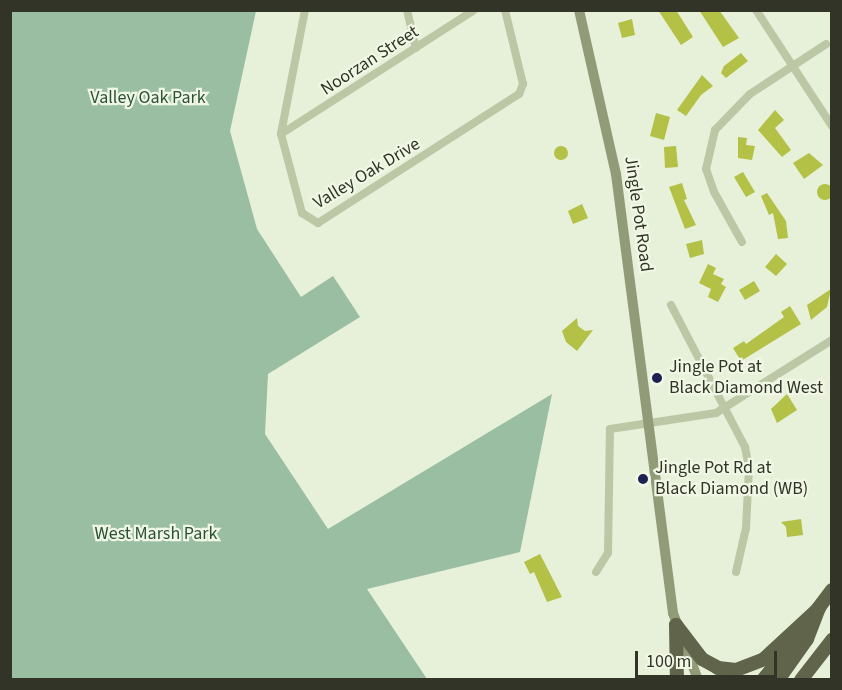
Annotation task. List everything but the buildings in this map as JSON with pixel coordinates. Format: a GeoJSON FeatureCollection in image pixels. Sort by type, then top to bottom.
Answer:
{"type":"FeatureCollection","features":[{"type":"Feature","properties":{"kind":"highway"},"geometry":{"type":"LineString","coordinates":[[763,680],[831,590]]}},
{"type":"Feature","properties":{"kind":"highway"},"geometry":{"type":"LineString","coordinates":[[676,625],[702,659],[718,668],[736,670],[764,659],[819,608]]}},
{"type":"Feature","properties":{"kind":"highway"},"geometry":{"type":"LineString","coordinates":[[778,680],[807,639],[819,608]]}},
{"type":"Feature","properties":{"kind":"highway"},"geometry":{"type":"LineString","coordinates":[[676,625],[677,680]]}},
{"type":"Feature","properties":{"kind":"highway"},"geometry":{"type":"LineString","coordinates":[[805,676],[831,640]]}},
{"type":"Feature","properties":{"kind":"main road","name":"Jingle Pot Road"},"geometry":{"type":"LineString","coordinates":[[579,10],[611,140],[676,625],[698,680]]}},
{"type":"Feature","properties":{"kind":"street","name":"Valley Oak Drive"},"geometry":{"type":"LineString","coordinates":[[304,10],[281,134],[302,213],[313,222],[327,221],[519,94],[523,84],[505,10]]}},
{"type":"Feature","properties":{"kind":"street"},"geometry":{"type":"LineString","coordinates":[[407,10],[416,48]]}},
{"type":"Feature","properties":{"kind":"street","name":"Noorzan Street"},"geometry":{"type":"LineString","coordinates":[[281,134],[474,10]]}},
{"type":"Feature","properties":{"kind":"street"},"geometry":{"type":"LineString","coordinates":[[756,10],[831,126]]}},
{"type":"Feature","properties":{"kind":"street"},"geometry":{"type":"LineString","coordinates":[[742,242],[714,192],[706,169],[707,150],[715,130],[750,94],[826,44]]}},
{"type":"Feature","properties":{"kind":"street"},"geometry":{"type":"LineString","coordinates":[[671,305],[740,431],[749,468],[746,528],[736,572]]}},
{"type":"Feature","properties":{"kind":"street"},"geometry":{"type":"LineString","coordinates":[[596,572],[608,553],[610,429],[704,416],[727,406],[831,340]]}},
{"type":"Feature","properties":{"kind":"green space","name":"West Marsh Park"},"geometry":{"type":"Polygon","coordinates":[[[10,11],[256,11],[230,131],[257,229],[301,297],[333,276],[360,317],[268,374],[265,434],[328,529],[552,394],[520,552],[367,589],[427,679],[11,679],[10,11]]]}},
{"type":"Feature","properties":{"kind":"place","name":"Jingle Pot at Black Diamond West"},"geometry":{"type":"Point","coordinates":[657,378]}},
{"type":"Feature","properties":{"kind":"place","name":"Jingle Pot Rd at Black Diamond (WB)"},"geometry":{"type":"Point","coordinates":[643,479]}},
{"type":"Feature","properties":{"kind":"park label","name":"Valley Oak Park"},"geometry":{"type":"Point","coordinates":[148,98]}}]}
